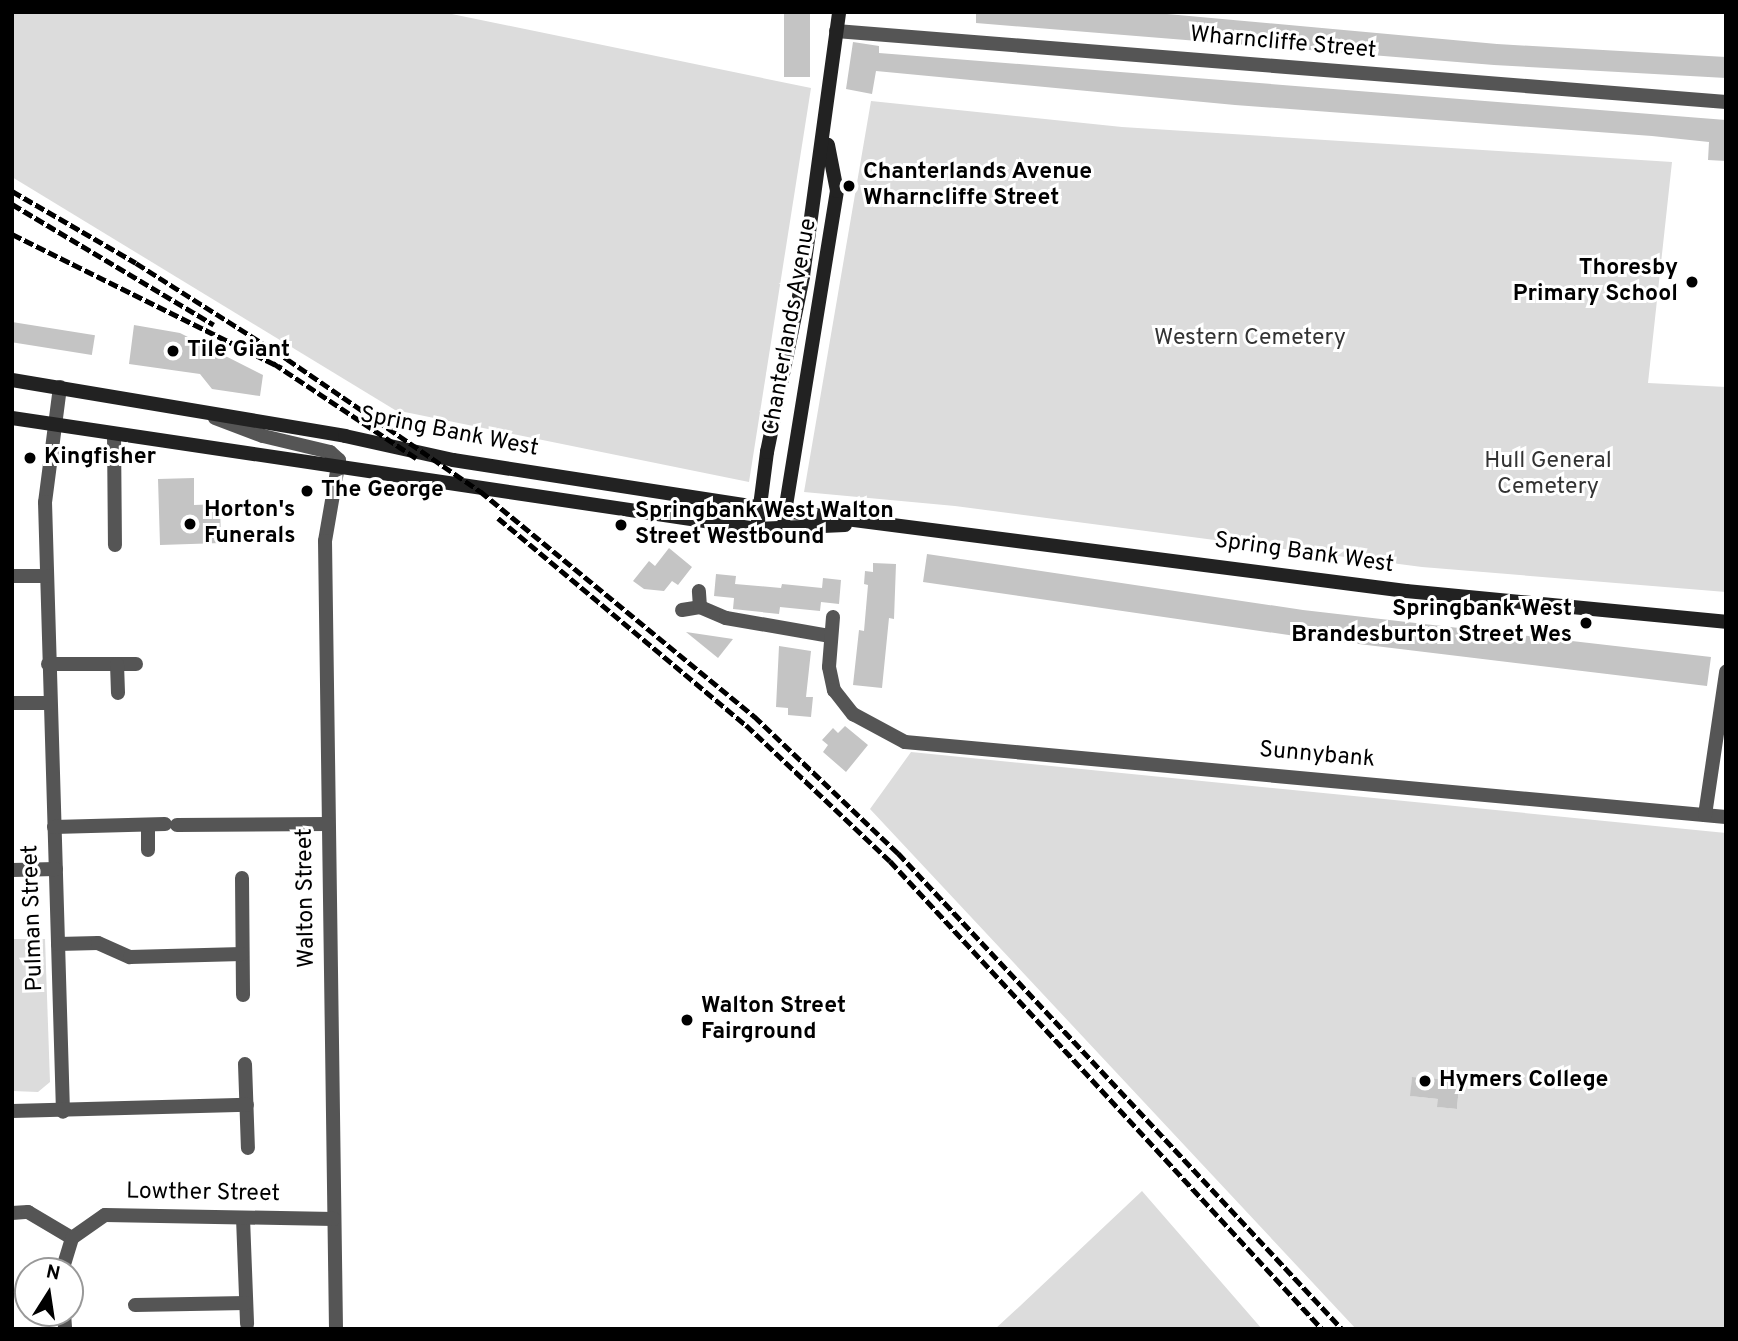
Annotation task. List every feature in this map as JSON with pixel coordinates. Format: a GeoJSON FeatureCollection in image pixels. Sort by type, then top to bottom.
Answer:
{"type":"FeatureCollection","features":[{"type":"Feature","properties":{"kind":"street","name":"Chanterlands Avenue"},"geometry":{"type":"LineString","coordinates":[[757,528],[826,133],[839,12]]}},
{"type":"Feature","properties":{"kind":"street","name":"Wharncliffe Street"},"geometry":{"type":"LineString","coordinates":[[836,31],[1726,102]]}},
{"type":"Feature","properties":{"kind":"street","name":"Chanterlands Avenue"},"geometry":{"type":"LineString","coordinates":[[784,530],[784,511],[837,191],[826,133]]}},
{"type":"Feature","properties":{"kind":"street","name":"Spring Bank West"},"geometry":{"type":"LineString","coordinates":[[12,380],[453,460],[784,511],[1406,591],[1726,622]]}},
{"type":"Feature","properties":{"kind":"street","name":"Pulman Street"},"geometry":{"type":"LineString","coordinates":[[60,387],[58,425],[44,502],[63,1112]]}},
{"type":"Feature","properties":{"kind":"street"},"geometry":{"type":"LineString","coordinates":[[204,413],[263,436],[330,452],[339,460],[339,468]]}},
{"type":"Feature","properties":{"kind":"street","name":"Spring Bank West"},"geometry":{"type":"LineString","coordinates":[[12,418],[757,528],[784,530],[878,523]]}},
{"type":"Feature","properties":{"kind":"street"},"geometry":{"type":"LineString","coordinates":[[114,434],[115,545]]}},
{"type":"Feature","properties":{"kind":"street","name":"Walton Street"},"geometry":{"type":"LineString","coordinates":[[336,1329],[325,541],[339,468]]}},
{"type":"Feature","properties":{"kind":"street"},"geometry":{"type":"LineString","coordinates":[[12,576],[46,576]]}},
{"type":"Feature","properties":{"kind":"street"},"geometry":{"type":"LineString","coordinates":[[699,591],[700,607]]}},
{"type":"Feature","properties":{"kind":"street"},"geometry":{"type":"LineString","coordinates":[[682,610],[700,607],[726,618],[830,636],[833,617]]}},
{"type":"Feature","properties":{"kind":"street","name":"Sunnybank"},"geometry":{"type":"LineString","coordinates":[[830,636],[829,667],[834,690],[853,714],[905,742],[1726,817]]}},
{"type":"Feature","properties":{"kind":"street"},"geometry":{"type":"LineString","coordinates":[[48,664],[136,664]]}},
{"type":"Feature","properties":{"kind":"street"},"geometry":{"type":"LineString","coordinates":[[117,664],[118,693]]}},
{"type":"Feature","properties":{"kind":"street"},"geometry":{"type":"LineString","coordinates":[[1705,814],[1726,671]]}},
{"type":"Feature","properties":{"kind":"street"},"geometry":{"type":"LineString","coordinates":[[12,703],[50,703]]}},
{"type":"Feature","properties":{"kind":"street"},"geometry":{"type":"LineString","coordinates":[[54,827],[328,824]]}},
{"type":"Feature","properties":{"kind":"street"},"geometry":{"type":"LineString","coordinates":[[148,825],[148,850]]}},
{"type":"Feature","properties":{"kind":"street"},"geometry":{"type":"LineString","coordinates":[[12,870],[56,869]]}},
{"type":"Feature","properties":{"kind":"street"},"geometry":{"type":"LineString","coordinates":[[242,878],[243,995]]}},
{"type":"Feature","properties":{"kind":"street"},"geometry":{"type":"LineString","coordinates":[[58,944],[98,943],[130,957],[242,954]]}},
{"type":"Feature","properties":{"kind":"street"},"geometry":{"type":"LineString","coordinates":[[246,1064],[248,1148]]}},
{"type":"Feature","properties":{"kind":"street"},"geometry":{"type":"LineString","coordinates":[[12,1111],[63,1112],[247,1105]]}},
{"type":"Feature","properties":{"kind":"street"},"geometry":{"type":"LineString","coordinates":[[12,1213],[28,1212],[72,1238],[66,1257]]}},
{"type":"Feature","properties":{"kind":"street","name":"Lowther Street"},"geometry":{"type":"LineString","coordinates":[[72,1238],[105,1215],[334,1219]]}},
{"type":"Feature","properties":{"kind":"street"},"geometry":{"type":"LineString","coordinates":[[243,1218],[247,1324]]}},
{"type":"Feature","properties":{"kind":"street"},"geometry":{"type":"LineString","coordinates":[[135,1305],[246,1303]]}},
{"type":"Feature","properties":{"kind":"green space"},"geometry":{"type":"Polygon","coordinates":[[[12,12],[442,12],[811,88],[749,482],[395,410],[12,177],[12,12]]]}},
{"type":"Feature","properties":{"kind":"green space","name":"Western Cemetery"},"geometry":{"type":"Polygon","coordinates":[[[871,101],[1122,127],[1672,162],[1648,383],[1726,387],[1726,592],[1422,567],[955,506],[804,492],[871,101]]]}},
{"type":"Feature","properties":{"kind":"green space","name":"Hymers College"},"geometry":{"type":"Polygon","coordinates":[[[911,752],[1726,833],[1726,1329],[1356,1329],[870,809],[911,752]],[[1443,1071],[1442,1079],[1412,1077],[1411,1096],[1438,1099],[1438,1107],[1457,1109],[1460,1073],[1443,1071]]]}},
{"type":"Feature","properties":{"kind":"green space"},"geometry":{"type":"Polygon","coordinates":[[[12,939],[45,939],[50,1082],[38,1092],[12,1091],[12,939]]]}},
{"type":"Feature","properties":{"kind":"green space"},"geometry":{"type":"Polygon","coordinates":[[[1142,1191],[1262,1329],[995,1329],[1020,1306],[1142,1191]]]}},
{"type":"Feature","properties":{"kind":"building"},"geometry":{"type":"Polygon","coordinates":[[[784,12],[810,12],[810,77],[784,77],[784,12]]]}},
{"type":"Feature","properties":{"kind":"building"},"geometry":{"type":"Polygon","coordinates":[[[976,12],[1145,12],[1497,44],[1726,57],[1726,78],[1494,65],[976,23],[976,12]]]}},
{"type":"Feature","properties":{"kind":"building"},"geometry":{"type":"Polygon","coordinates":[[[853,42],[879,46],[879,53],[1726,120],[1726,161],[1708,160],[1709,142],[1235,105],[876,71],[872,94],[846,89],[853,42]]]}},
{"type":"Feature","properties":{"kind":"building"},"geometry":{"type":"Polygon","coordinates":[[[12,322],[95,335],[92,355],[12,342],[12,322]]]}},
{"type":"Feature","properties":{"kind":"building","name":"Tile Giant"},"geometry":{"type":"Polygon","coordinates":[[[134,325],[180,333],[263,375],[260,396],[212,389],[200,374],[129,364],[134,325]]]}},
{"type":"Feature","properties":{"kind":"building","name":"Horton's Funerals"},"geometry":{"type":"Polygon","coordinates":[[[194,478],[194,505],[220,504],[221,543],[160,545],[158,479],[194,478]]]}},
{"type":"Feature","properties":{"kind":"building"},"geometry":{"type":"Polygon","coordinates":[[[669,548],[692,567],[678,585],[672,581],[664,591],[644,589],[633,581],[649,561],[655,566],[669,548]]]}},
{"type":"Feature","properties":{"kind":"building"},"geometry":{"type":"Polygon","coordinates":[[[927,554],[1303,610],[1711,657],[1707,686],[1309,638],[923,582],[927,554]]]}},
{"type":"Feature","properties":{"kind":"building"},"geometry":{"type":"Polygon","coordinates":[[[873,563],[896,564],[894,619],[889,618],[882,688],[853,685],[859,630],[864,631],[868,585],[864,584],[865,571],[873,572],[873,563]]]}},
{"type":"Feature","properties":{"kind":"building"},"geometry":{"type":"Polygon","coordinates":[[[716,574],[736,576],[735,584],[781,588],[782,584],[822,588],[823,578],[841,580],[839,604],[821,602],[820,611],[780,607],[779,614],[733,609],[734,598],[714,596],[716,574]]]}},
{"type":"Feature","properties":{"kind":"building"},"geometry":{"type":"Polygon","coordinates":[[[686,632],[733,639],[718,658],[686,632]]]}},
{"type":"Feature","properties":{"kind":"building"},"geometry":{"type":"Polygon","coordinates":[[[779,646],[811,651],[806,697],[813,697],[811,717],[788,715],[788,708],[776,707],[779,646]]]}},
{"type":"Feature","properties":{"kind":"building"},"geometry":{"type":"Polygon","coordinates":[[[845,726],[868,745],[846,772],[823,752],[828,745],[822,740],[833,728],[838,733],[845,726]]]}},
{"type":"Feature","properties":{"kind":"building"},"geometry":{"type":"Polygon","coordinates":[[[1443,1071],[1460,1073],[1457,1109],[1437,1107],[1438,1099],[1410,1096],[1412,1077],[1442,1079],[1443,1071]]]}},
{"type":"Feature","properties":{"kind":"railway"},"geometry":{"type":"LineString","coordinates":[[12,191],[136,263],[287,359],[480,491],[754,716],[898,853],[1342,1329]]}},
{"type":"Feature","properties":{"kind":"railway"},"geometry":{"type":"LineString","coordinates":[[12,204],[214,325]]}},
{"type":"Feature","properties":{"kind":"railway"},"geometry":{"type":"LineString","coordinates":[[12,234],[282,368]]}},
{"type":"Feature","properties":{"kind":"railway"},"geometry":{"type":"LineString","coordinates":[[273,363],[416,458]]}},
{"type":"Feature","properties":{"kind":"railway"},"geometry":{"type":"LineString","coordinates":[[498,518],[746,725],[890,861],[1322,1329]]}},
{"type":"Feature","properties":{"kind":"place","name":"Chanterlands Avenue Wharncliffe Street"},"geometry":{"type":"Point","coordinates":[849,186]}},
{"type":"Feature","properties":{"kind":"place","name":"Thoresby Primary School"},"geometry":{"type":"Point","coordinates":[1692,282]}},
{"type":"Feature","properties":{"kind":"place","name":"Tile Giant"},"geometry":{"type":"Point","coordinates":[173,351]}},
{"type":"Feature","properties":{"kind":"place","name":"Kingfisher"},"geometry":{"type":"Point","coordinates":[30,458]}},
{"type":"Feature","properties":{"kind":"place","name":"The George"},"geometry":{"type":"Point","coordinates":[307,491]}},
{"type":"Feature","properties":{"kind":"place","name":"Horton's Funerals"},"geometry":{"type":"Point","coordinates":[190,524]}},
{"type":"Feature","properties":{"kind":"place","name":"Springbank West Walton Street Westbound"},"geometry":{"type":"Point","coordinates":[621,525]}},
{"type":"Feature","properties":{"kind":"place","name":"Springbank West Brandesburton Street Wes"},"geometry":{"type":"Point","coordinates":[1586,623]}},
{"type":"Feature","properties":{"kind":"place","name":"Walton Street Fairground"},"geometry":{"type":"Point","coordinates":[687,1020]}},
{"type":"Feature","properties":{"kind":"place","name":"Hymers College"},"geometry":{"type":"Point","coordinates":[1425,1081]}},
{"type":"Feature","properties":{"kind":"park label","name":"Hull General Cemetery"},"geometry":{"type":"Point","coordinates":[1548,475]}}]}
